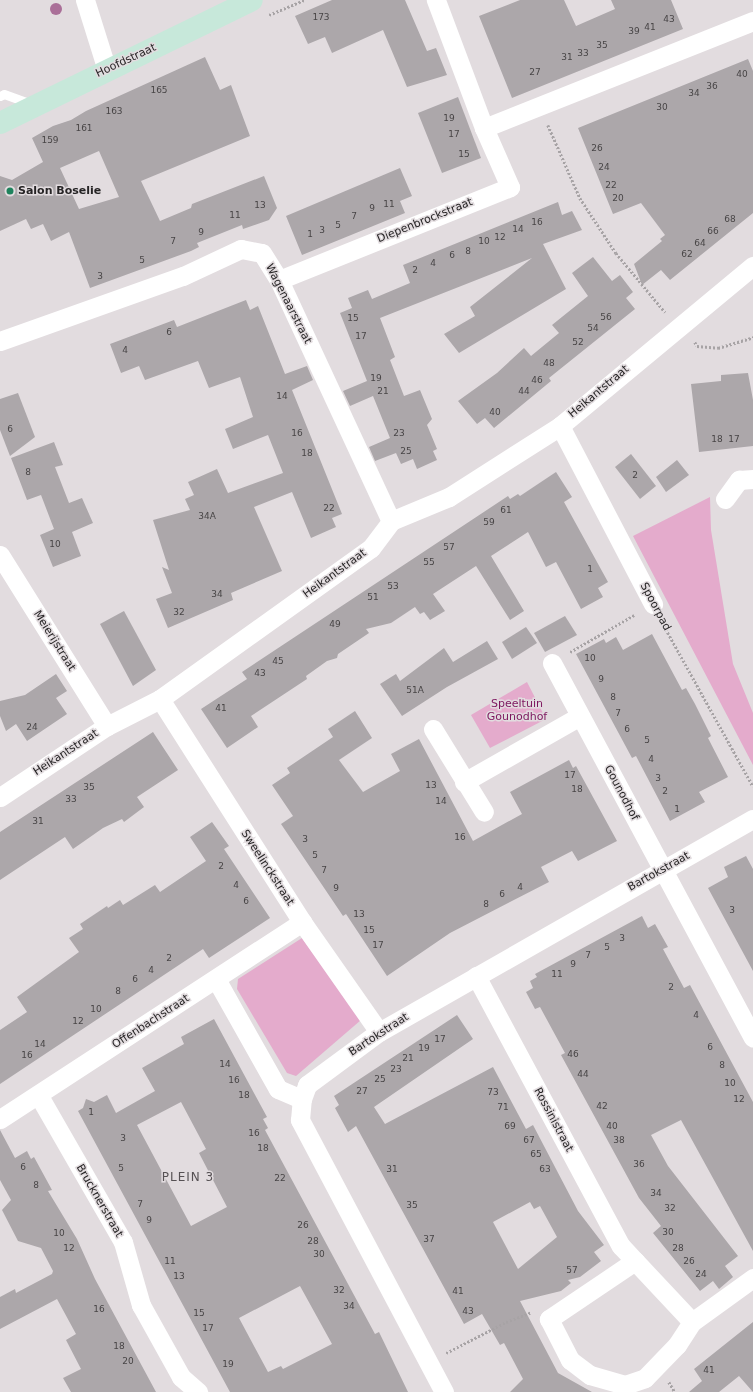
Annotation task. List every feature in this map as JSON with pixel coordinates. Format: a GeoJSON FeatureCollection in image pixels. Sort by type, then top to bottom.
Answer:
{"type":"FeatureCollection","features":[{"type":"Feature","properties":{"kind":"main road","name":"Hoofdstraat"},"geometry":{"type":"LineString","coordinates":[[0,123],[34,105],[252,0]]}},
{"type":"Feature","properties":{"kind":"street"},"geometry":{"type":"LineString","coordinates":[[85,0],[107,70]]}},
{"type":"Feature","properties":{"kind":"street","name":"Diepenbrockstraat"},"geometry":{"type":"LineString","coordinates":[[279,280],[510,187],[484,128],[436,0]]}},
{"type":"Feature","properties":{"kind":"street"},"geometry":{"type":"LineString","coordinates":[[484,128],[539,105],[753,22]]}},
{"type":"Feature","properties":{"kind":"street","name":"Wagenaarstraat"},"geometry":{"type":"LineString","coordinates":[[0,340],[183,276],[241,249],[262,253],[279,280],[391,521]]}},
{"type":"Feature","properties":{"kind":"street","name":"Heikantstraat"},"geometry":{"type":"LineString","coordinates":[[0,797],[107,726],[160,700],[371,548],[391,521],[449,497],[560,426],[677,326],[753,266]]}},
{"type":"Feature","properties":{"kind":"street","name":"Spoorpad"},"geometry":{"type":"LineString","coordinates":[[560,426],[653,604]]}},
{"type":"Feature","properties":{"kind":"street"},"geometry":{"type":"LineString","coordinates":[[725,499],[739,480],[753,479]]}},
{"type":"Feature","properties":{"kind":"street","name":"Meierijstraat"},"geometry":{"type":"LineString","coordinates":[[0,555],[107,726]]}},
{"type":"Feature","properties":{"kind":"street","name":"Gounodhof"},"geometry":{"type":"LineString","coordinates":[[552,663],[662,870]]}},
{"type":"Feature","properties":{"kind":"street","name":"Sweelinckstraat"},"geometry":{"type":"LineString","coordinates":[[160,700],[302,922],[379,1032]]}},
{"type":"Feature","properties":{"kind":"street"},"geometry":{"type":"LineString","coordinates":[[464,782],[580,716]]}},
{"type":"Feature","properties":{"kind":"street"},"geometry":{"type":"LineString","coordinates":[[433,730],[484,812]]}},
{"type":"Feature","properties":{"kind":"street","name":"Bartokstraat"},"geometry":{"type":"LineString","coordinates":[[444,1392],[300,1120],[302,1099],[307,1085],[379,1032],[753,819]]}},
{"type":"Feature","properties":{"kind":"street"},"geometry":{"type":"LineString","coordinates":[[662,870],[753,1038]]}},
{"type":"Feature","properties":{"kind":"street","name":"Offenbachstraat"},"geometry":{"type":"LineString","coordinates":[[0,1119],[39,1096],[302,922]]}},
{"type":"Feature","properties":{"kind":"street","name":"Rossinistraat"},"geometry":{"type":"LineString","coordinates":[[476,976],[621,1246],[692,1322]]}},
{"type":"Feature","properties":{"kind":"street"},"geometry":{"type":"LineString","coordinates":[[216,979],[278,1089],[302,1099]]}},
{"type":"Feature","properties":{"kind":"street","name":"Brucknerstraat"},"geometry":{"type":"LineString","coordinates":[[39,1096],[123,1242],[141,1305],[182,1377],[198,1392]]}},
{"type":"Feature","properties":{"kind":"street"},"geometry":{"type":"LineString","coordinates":[[635,1261],[549,1319],[570,1360],[590,1375],[625,1385],[646,1378],[677,1345],[692,1322],[753,1278]]}},
{"type":"Feature","properties":{"kind":"lane"},"geometry":{"type":"LineString","coordinates":[[0,96],[4,94],[34,105]]}},
{"type":"Feature","properties":{"kind":"path"},"geometry":{"type":"LineString","coordinates":[[539,105],[580,198],[616,253],[677,326],[692,337],[697,346],[718,348],[753,337]]}},
{"type":"Feature","properties":{"kind":"path"},"geometry":{"type":"LineString","coordinates":[[552,663],[653,604]]}},
{"type":"Feature","properties":{"kind":"path","name":"Spoorpad"},"geometry":{"type":"LineString","coordinates":[[653,604],[753,786]]}},
{"type":"Feature","properties":{"kind":"path"},"geometry":{"type":"LineString","coordinates":[[428,1362],[506,1322],[542,1308],[549,1319]]}},
{"type":"Feature","properties":{"kind":"green space"},"geometry":{"type":"Polygon","coordinates":[[[710,497],[711,530],[733,664],[753,713],[753,765],[633,536],[710,497]]]}},
{"type":"Feature","properties":{"kind":"green space","name":"Speeltuin Gounodhof"},"geometry":{"type":"Polygon","coordinates":[[[527,682],[546,719],[490,748],[471,715],[527,682]]]}},
{"type":"Feature","properties":{"kind":"green space"},"geometry":{"type":"Polygon","coordinates":[[[302,938],[361,1020],[296,1076],[287,1073],[237,989],[238,979],[302,938]]]}},
{"type":"Feature","properties":{"kind":"building"},"geometry":{"type":"Polygon","coordinates":[[[332,0],[405,0],[427,51],[436,48],[447,75],[407,87],[383,30],[332,53],[325,37],[308,44],[295,16],[332,0]]]}},
{"type":"Feature","properties":{"kind":"building"},"geometry":{"type":"Polygon","coordinates":[[[520,0],[564,0],[576,26],[615,9],[611,0],[671,0],[683,29],[512,98],[479,16],[520,0]]]}},
{"type":"Feature","properties":{"kind":"building"},"geometry":{"type":"Polygon","coordinates":[[[205,57],[220,90],[231,85],[250,136],[141,181],[160,221],[191,208],[192,204],[264,176],[277,208],[269,220],[243,229],[242,225],[197,243],[199,247],[191,251],[90,288],[69,232],[51,241],[43,224],[31,229],[26,219],[0,231],[0,176],[12,180],[43,162],[32,138],[53,126],[71,120],[86,111],[205,57]],[[99,151],[60,168],[79,209],[119,197],[99,151]]]}},
{"type":"Feature","properties":{"kind":"building"},"geometry":{"type":"Polygon","coordinates":[[[748,59],[753,71],[753,213],[670,280],[661,270],[642,285],[634,264],[662,241],[660,239],[665,235],[641,203],[613,214],[578,128],[748,59]]]}},
{"type":"Feature","properties":{"kind":"building"},"geometry":{"type":"Polygon","coordinates":[[[458,97],[481,158],[442,173],[418,113],[458,97]]]}},
{"type":"Feature","properties":{"kind":"building"},"geometry":{"type":"Polygon","coordinates":[[[400,168],[412,196],[400,201],[405,213],[302,255],[286,216],[400,168]]]}},
{"type":"Feature","properties":{"kind":"building"},"geometry":{"type":"Polygon","coordinates":[[[558,202],[562,215],[572,211],[582,230],[543,244],[566,289],[459,353],[444,334],[475,316],[470,307],[532,258],[380,318],[395,357],[390,360],[404,396],[420,390],[432,419],[427,425],[437,449],[433,451],[437,460],[417,469],[413,459],[401,464],[396,453],[375,461],[369,447],[390,438],[373,396],[350,406],[343,391],[367,381],[340,313],[352,308],[348,298],[368,290],[372,299],[410,283],[403,265],[558,202]]]}},
{"type":"Feature","properties":{"kind":"building"},"geometry":{"type":"Polygon","coordinates":[[[593,257],[612,281],[620,275],[633,292],[626,298],[635,309],[549,378],[551,381],[494,428],[485,418],[477,424],[458,401],[497,373],[524,348],[531,356],[559,333],[552,325],[588,296],[572,273],[593,257]]]}},
{"type":"Feature","properties":{"kind":"building"},"geometry":{"type":"Polygon","coordinates":[[[246,300],[250,310],[258,306],[285,374],[307,366],[313,380],[292,390],[342,514],[332,518],[336,527],[311,538],[292,492],[254,507],[282,571],[231,593],[233,600],[168,628],[156,599],[172,593],[162,567],[169,570],[153,520],[190,510],[185,499],[194,495],[188,482],[217,469],[228,493],[283,473],[268,435],[233,449],[225,429],[253,417],[240,377],[209,388],[198,361],[145,380],[139,366],[121,373],[110,344],[174,320],[177,327],[246,300]]]}},
{"type":"Feature","properties":{"kind":"building"},"geometry":{"type":"Polygon","coordinates":[[[748,373],[753,400],[753,446],[699,452],[691,384],[721,381],[721,375],[748,373]]]}},
{"type":"Feature","properties":{"kind":"building"},"geometry":{"type":"Polygon","coordinates":[[[18,393],[35,437],[10,456],[0,430],[0,399],[18,393]]]}},
{"type":"Feature","properties":{"kind":"building"},"geometry":{"type":"Polygon","coordinates":[[[54,442],[63,465],[55,467],[69,503],[82,498],[93,523],[72,532],[81,556],[53,567],[40,535],[54,529],[41,495],[27,500],[11,458],[54,442]]]}},
{"type":"Feature","properties":{"kind":"building"},"geometry":{"type":"Polygon","coordinates":[[[631,454],[656,486],[640,499],[615,467],[631,454]]]}},
{"type":"Feature","properties":{"kind":"building"},"geometry":{"type":"Polygon","coordinates":[[[677,460],[689,475],[666,492],[656,477],[677,460]]]}},
{"type":"Feature","properties":{"kind":"building"},"geometry":{"type":"Polygon","coordinates":[[[556,472],[572,497],[564,502],[608,582],[598,588],[603,597],[581,609],[556,562],[546,567],[528,532],[491,556],[524,611],[510,620],[476,566],[433,594],[445,611],[430,620],[424,612],[420,614],[415,607],[391,623],[366,629],[369,633],[338,654],[337,658],[327,661],[306,676],[307,679],[251,716],[258,727],[227,748],[201,709],[247,679],[242,672],[508,496],[510,499],[518,494],[520,496],[556,472]]]}},
{"type":"Feature","properties":{"kind":"building"},"geometry":{"type":"Polygon","coordinates":[[[124,611],[156,670],[133,686],[100,624],[124,611]]]}},
{"type":"Feature","properties":{"kind":"building"},"geometry":{"type":"Polygon","coordinates":[[[565,616],[577,635],[545,652],[534,633],[565,616]]]}},
{"type":"Feature","properties":{"kind":"building"},"geometry":{"type":"Polygon","coordinates":[[[526,627],[537,643],[512,659],[502,642],[526,627]]]}},
{"type":"Feature","properties":{"kind":"building"},"geometry":{"type":"Polygon","coordinates":[[[652,634],[682,690],[686,688],[695,704],[711,736],[708,738],[728,777],[699,792],[705,802],[670,821],[636,756],[632,758],[576,654],[604,639],[606,643],[616,637],[623,650],[652,634]]]}},
{"type":"Feature","properties":{"kind":"building"},"geometry":{"type":"Polygon","coordinates":[[[487,641],[498,659],[447,687],[402,716],[380,684],[396,674],[400,681],[444,648],[453,662],[487,641]]]}},
{"type":"Feature","properties":{"kind":"building"},"geometry":{"type":"Polygon","coordinates":[[[56,674],[67,691],[56,698],[67,714],[27,741],[16,724],[6,731],[0,716],[0,701],[25,695],[56,674]]]}},
{"type":"Feature","properties":{"kind":"building"},"geometry":{"type":"Polygon","coordinates":[[[355,711],[372,738],[339,760],[363,792],[400,771],[391,754],[419,739],[473,841],[522,814],[510,792],[569,760],[573,768],[576,766],[617,841],[578,861],[572,851],[541,867],[549,882],[450,933],[387,976],[346,914],[343,916],[281,824],[293,816],[272,785],[290,773],[287,768],[333,737],[328,729],[355,711]]]}},
{"type":"Feature","properties":{"kind":"building"},"geometry":{"type":"Polygon","coordinates":[[[153,732],[178,770],[137,797],[144,807],[124,822],[122,819],[103,828],[73,849],[65,837],[0,880],[0,832],[153,732]]]}},
{"type":"Feature","properties":{"kind":"building"},"geometry":{"type":"Polygon","coordinates":[[[212,822],[229,846],[224,849],[270,918],[209,958],[203,949],[0,1084],[0,1030],[27,1012],[17,997],[79,952],[69,938],[83,929],[80,924],[107,906],[108,908],[120,900],[123,905],[155,885],[160,892],[206,861],[190,837],[212,822]]]}},
{"type":"Feature","properties":{"kind":"building"},"geometry":{"type":"Polygon","coordinates":[[[746,856],[753,869],[753,971],[708,888],[728,877],[724,867],[746,856]]]}},
{"type":"Feature","properties":{"kind":"building"},"geometry":{"type":"Polygon","coordinates":[[[642,916],[648,928],[655,924],[668,947],[663,949],[684,988],[690,985],[753,1102],[753,1251],[681,1120],[651,1135],[668,1166],[738,1256],[725,1266],[733,1277],[719,1289],[713,1281],[700,1291],[653,1233],[661,1226],[639,1198],[561,1055],[565,1053],[540,1007],[535,1009],[526,992],[533,988],[530,981],[537,977],[535,974],[642,916]]]}},
{"type":"Feature","properties":{"kind":"building"},"geometry":{"type":"Polygon","coordinates":[[[457,1015],[473,1039],[374,1107],[385,1124],[493,1067],[526,1129],[533,1125],[578,1211],[604,1245],[594,1252],[601,1261],[580,1277],[568,1280],[571,1283],[561,1291],[520,1301],[558,1373],[592,1392],[510,1392],[523,1379],[504,1343],[500,1345],[482,1314],[464,1324],[356,1126],[348,1132],[335,1108],[339,1105],[334,1096],[457,1015]],[[530,1202],[493,1222],[518,1269],[557,1237],[540,1206],[534,1209],[530,1202]]]}},
{"type":"Feature","properties":{"kind":"building"},"geometry":{"type":"Polygon","coordinates":[[[214,1019],[267,1117],[263,1119],[268,1128],[265,1130],[375,1334],[379,1332],[408,1392],[230,1392],[78,1111],[83,1108],[86,1099],[94,1102],[107,1095],[116,1113],[155,1091],[142,1068],[184,1044],[181,1037],[214,1019]],[[181,1102],[137,1125],[191,1226],[227,1207],[199,1153],[206,1149],[181,1102]],[[300,1286],[239,1318],[268,1372],[281,1366],[283,1369],[332,1344],[300,1286]]]}},
{"type":"Feature","properties":{"kind":"building"},"geometry":{"type":"Polygon","coordinates":[[[0,1130],[15,1158],[27,1151],[31,1159],[34,1157],[52,1190],[48,1191],[77,1239],[95,1279],[156,1392],[71,1392],[63,1378],[81,1369],[66,1340],[76,1334],[57,1299],[0,1329],[0,1297],[15,1289],[16,1293],[52,1274],[53,1271],[41,1248],[18,1241],[2,1210],[11,1200],[0,1180],[0,1130]]]}},
{"type":"Feature","properties":{"kind":"building"},"geometry":{"type":"Polygon","coordinates":[[[753,1322],[753,1392],[739,1376],[719,1392],[689,1392],[702,1381],[694,1369],[753,1322]]]}},
{"type":"Feature","properties":{"kind":"place","name":"Salon Boselie"},"geometry":{"type":"Point","coordinates":[10,191]}},
{"type":"Feature","properties":{"kind":"district","name":"PLEIN 3"},"geometry":{"type":"Point","coordinates":[188,1178]}}]}
